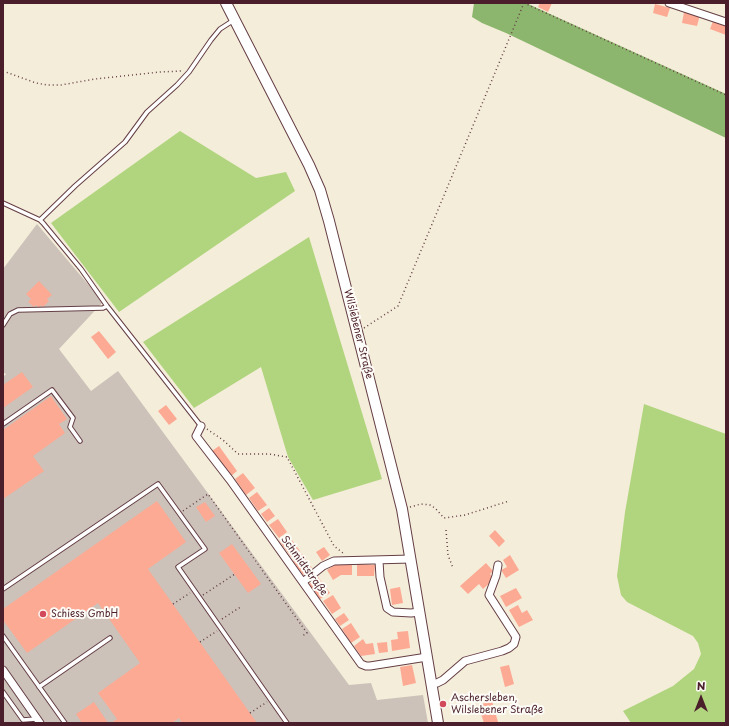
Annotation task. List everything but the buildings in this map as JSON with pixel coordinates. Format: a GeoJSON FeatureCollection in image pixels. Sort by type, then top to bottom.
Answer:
{"type":"FeatureCollection","features":[{"type":"Feature","properties":{"kind":"street","name":"Wilslebener Straße"},"geometry":{"type":"LineString","coordinates":[[226,3],[303,152],[320,190],[402,509],[438,723]]}},
{"type":"Feature","properties":{"kind":"street"},"geometry":{"type":"LineString","coordinates":[[669,3],[726,22]]}},
{"type":"Feature","properties":{"kind":"street","name":"Schmidtstraße"},"geometry":{"type":"LineString","coordinates":[[201,426],[196,436],[230,480],[362,664],[366,666],[427,657]]}},
{"type":"Feature","properties":{"kind":"street"},"geometry":{"type":"LineString","coordinates":[[303,582],[323,566],[334,561],[379,561],[411,556]]}},
{"type":"Feature","properties":{"kind":"street"},"geometry":{"type":"LineString","coordinates":[[379,561],[380,577],[387,608],[393,612],[420,612]]}},
{"type":"Feature","properties":{"kind":"street"},"geometry":{"type":"LineString","coordinates":[[432,684],[443,680],[465,661],[502,651],[514,644],[516,637],[489,595],[496,576],[498,565]]}},
{"type":"Feature","properties":{"kind":"street"},"geometry":{"type":"LineString","coordinates":[[3,670],[39,721]]}},
{"type":"Feature","properties":{"kind":"lane"},"geometry":{"type":"LineString","coordinates":[[40,220],[75,186],[125,142],[147,112],[189,72],[220,29],[235,20]]}},
{"type":"Feature","properties":{"kind":"lane"},"geometry":{"type":"LineString","coordinates":[[3,203],[40,220],[81,269],[107,306],[201,426]]}},
{"type":"Feature","properties":{"kind":"lane"},"geometry":{"type":"LineString","coordinates":[[3,325],[10,314],[18,310],[103,308],[107,306]]}},
{"type":"Feature","properties":{"kind":"lane"},"geometry":{"type":"LineString","coordinates":[[3,424],[52,390],[73,418],[70,427],[80,441]]}},
{"type":"Feature","properties":{"kind":"lane"},"geometry":{"type":"LineString","coordinates":[[3,589],[158,484],[205,549],[178,567],[287,723]]}},
{"type":"Feature","properties":{"kind":"lane"},"geometry":{"type":"LineString","coordinates":[[3,636],[65,723]]}},
{"type":"Feature","properties":{"kind":"lane"},"geometry":{"type":"LineString","coordinates":[[39,686],[110,638]]}},
{"type":"Feature","properties":{"kind":"lane"},"geometry":{"type":"LineString","coordinates":[[3,692],[23,720],[39,721]]}},
{"type":"Feature","properties":{"kind":"path"},"geometry":{"type":"LineString","coordinates":[[357,331],[367,327],[398,306],[524,3],[726,95]]}},
{"type":"Feature","properties":{"kind":"path"},"geometry":{"type":"LineString","coordinates":[[3,71],[36,83],[47,85],[61,85],[95,79],[160,72],[189,72]]}},
{"type":"Feature","properties":{"kind":"path"},"geometry":{"type":"LineString","coordinates":[[201,426],[223,440],[238,454],[269,454],[288,457],[334,546],[343,553],[358,560]]}},
{"type":"Feature","properties":{"kind":"path"},"geometry":{"type":"LineString","coordinates":[[180,513],[208,494],[307,632],[302,636]]}},
{"type":"Feature","properties":{"kind":"path"},"geometry":{"type":"LineString","coordinates":[[402,509],[426,504],[436,508],[444,518],[465,515],[509,501]]}},
{"type":"Feature","properties":{"kind":"path"},"geometry":{"type":"LineString","coordinates":[[446,530],[448,555],[453,568]]}},
{"type":"Feature","properties":{"kind":"path"},"geometry":{"type":"LineString","coordinates":[[200,598],[235,574]]}},
{"type":"Feature","properties":{"kind":"path"},"geometry":{"type":"LineString","coordinates":[[174,604],[195,590]]}},
{"type":"Feature","properties":{"kind":"path"},"geometry":{"type":"LineString","coordinates":[[216,622],[242,606]]}},
{"type":"Feature","properties":{"kind":"path"},"geometry":{"type":"LineString","coordinates":[[200,642],[221,628]]}},
{"type":"Feature","properties":{"kind":"path"},"geometry":{"type":"LineString","coordinates":[[250,713],[270,700]]}},
{"type":"Feature","properties":{"kind":"shaded area"},"geometry":{"type":"Polygon","coordinates":[[[37,224],[103,302],[59,349],[91,391],[118,371],[349,685],[371,683],[377,700],[423,695],[428,723],[3,723],[3,377],[6,374],[3,372],[3,269],[37,224]]]}},
{"type":"Feature","properties":{"kind":"green space"},"geometry":{"type":"Polygon","coordinates":[[[474,3],[526,3],[726,94],[726,138],[482,23],[472,17],[474,3]]]}},
{"type":"Feature","properties":{"kind":"green space"},"geometry":{"type":"Polygon","coordinates":[[[180,131],[256,178],[286,172],[295,191],[119,312],[51,223],[180,131]]]}},
{"type":"Feature","properties":{"kind":"green space"},"geometry":{"type":"Polygon","coordinates":[[[309,237],[382,479],[313,500],[288,457],[261,367],[194,408],[143,342],[309,237]]]}},
{"type":"Feature","properties":{"kind":"green space"},"geometry":{"type":"Polygon","coordinates":[[[644,404],[726,434],[726,723],[631,723],[623,711],[673,686],[694,669],[701,654],[698,643],[693,636],[627,602],[621,595],[617,576],[625,512],[644,404]]]}},
{"type":"Feature","properties":{"kind":"place","name":"Schiess GmbH"},"geometry":{"type":"Point","coordinates":[43,614]}},
{"type":"Feature","properties":{"kind":"place","name":"Aschersleben, Wilslebener Straße"},"geometry":{"type":"Point","coordinates":[443,704]}}]}
